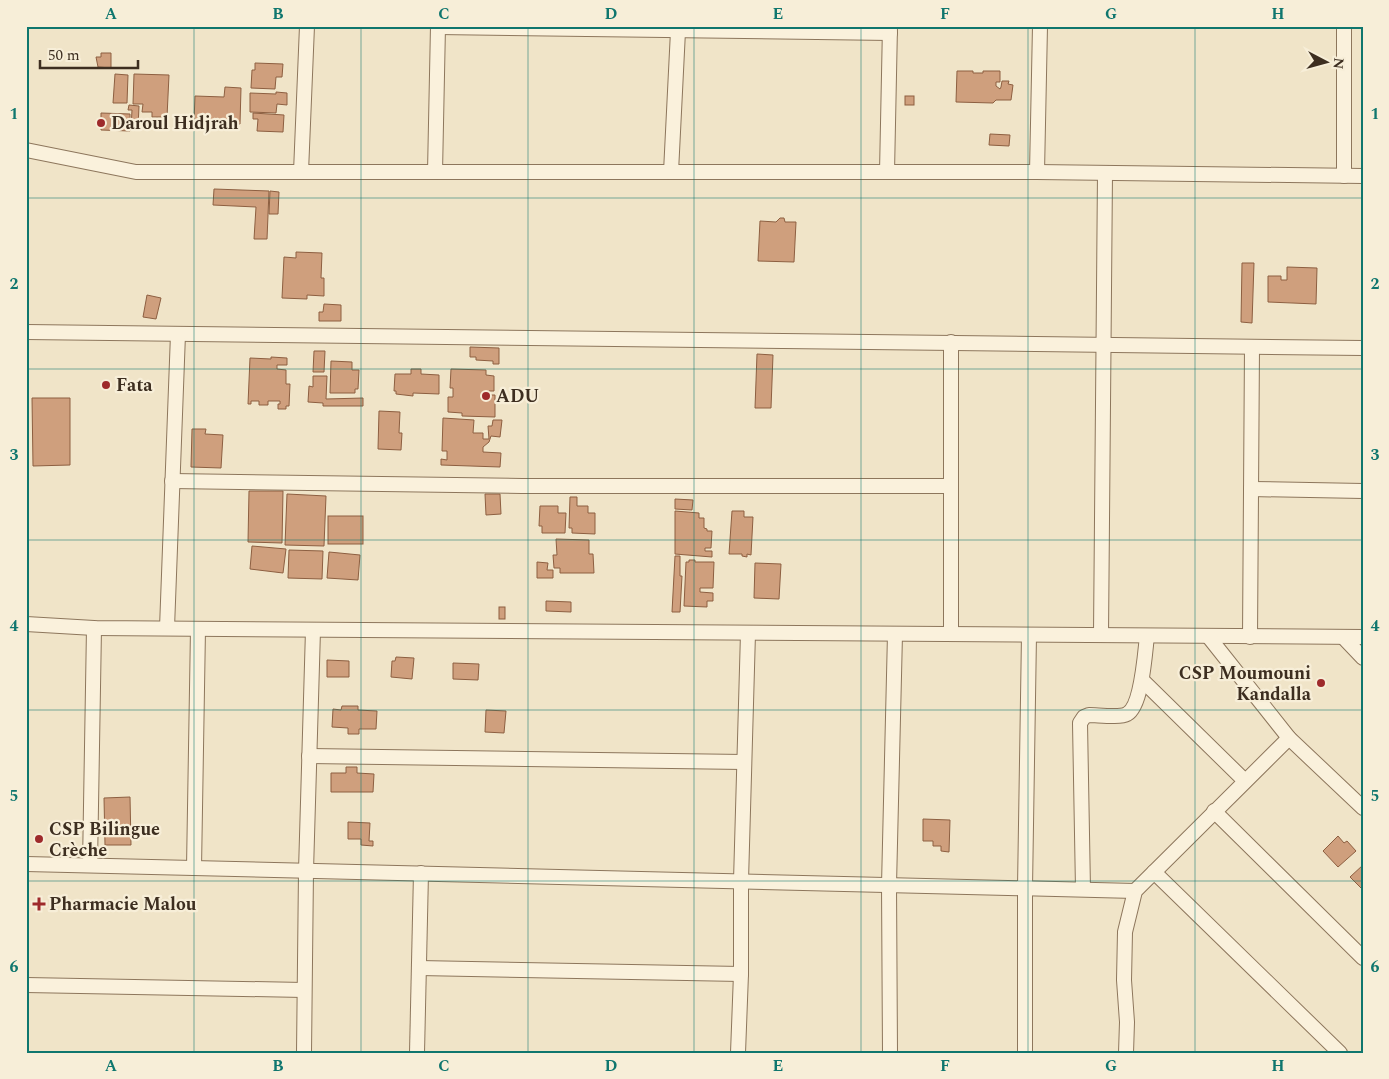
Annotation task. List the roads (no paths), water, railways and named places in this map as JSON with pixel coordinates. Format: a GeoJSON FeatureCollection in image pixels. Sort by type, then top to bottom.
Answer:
{"type":"FeatureCollection","features":[{"type":"Feature","properties":{"kind":"street"},"geometry":{"type":"LineString","coordinates":[[301,172],[307,26]]}},
{"type":"Feature","properties":{"kind":"street"},"geometry":{"type":"LineString","coordinates":[[1037,172],[1040,26]]}},
{"type":"Feature","properties":{"kind":"street"},"geometry":{"type":"LineString","coordinates":[[1344,26],[1344,176]]}},
{"type":"Feature","properties":{"kind":"street"},"geometry":{"type":"LineString","coordinates":[[435,172],[438,27],[890,30],[887,172]]}},
{"type":"Feature","properties":{"kind":"street"},"geometry":{"type":"LineString","coordinates":[[671,172],[678,30]]}},
{"type":"Feature","properties":{"kind":"street"},"geometry":{"type":"LineString","coordinates":[[26,150],[136,172],[1037,172],[1363,176]]}},
{"type":"Feature","properties":{"kind":"street"},"geometry":{"type":"LineString","coordinates":[[1101,636],[1102,345],[1105,173]]}},
{"type":"Feature","properties":{"kind":"street"},"geometry":{"type":"LineString","coordinates":[[26,332],[1363,348]]}},
{"type":"Feature","properties":{"kind":"street"},"geometry":{"type":"LineString","coordinates":[[167,628],[178,334]]}},
{"type":"Feature","properties":{"kind":"street"},"geometry":{"type":"LineString","coordinates":[[951,342],[951,634]]}},
{"type":"Feature","properties":{"kind":"street"},"geometry":{"type":"LineString","coordinates":[[1250,636],[1252,346]]}},
{"type":"Feature","properties":{"kind":"street"},"geometry":{"type":"LineString","coordinates":[[172,481],[522,486],[950,486]]}},
{"type":"Feature","properties":{"kind":"street"},"geometry":{"type":"LineString","coordinates":[[1251,489],[1363,490]]}},
{"type":"Feature","properties":{"kind":"street"},"geometry":{"type":"LineString","coordinates":[[26,624],[94,628],[1363,637]]}},
{"type":"Feature","properties":{"kind":"street"},"geometry":{"type":"LineString","coordinates":[[90,866],[94,628]]}},
{"type":"Feature","properties":{"kind":"street"},"geometry":{"type":"LineString","coordinates":[[194,868],[198,629]]}},
{"type":"Feature","properties":{"kind":"street"},"geometry":{"type":"LineString","coordinates":[[304,1053],[308,756],[313,630]]}},
{"type":"Feature","properties":{"kind":"street"},"geometry":{"type":"LineString","coordinates":[[738,1053],[748,633]]}},
{"type":"Feature","properties":{"kind":"street"},"geometry":{"type":"LineString","coordinates":[[890,1053],[889,885],[895,634]]}},
{"type":"Feature","properties":{"kind":"street"},"geometry":{"type":"LineString","coordinates":[[1025,1053],[1025,888],[1029,635]]}},
{"type":"Feature","properties":{"kind":"street"},"geometry":{"type":"LineString","coordinates":[[1083,890],[1080,723],[1088,715],[1124,715],[1133,710],[1142,680],[1147,636]]}},
{"type":"Feature","properties":{"kind":"street"},"geometry":{"type":"LineString","coordinates":[[1208,636],[1289,738],[1363,808]]}},
{"type":"Feature","properties":{"kind":"street"},"geometry":{"type":"LineString","coordinates":[[1343,637],[1363,658]]}},
{"type":"Feature","properties":{"kind":"street"},"geometry":{"type":"LineString","coordinates":[[1142,680],[1245,781]]}},
{"type":"Feature","properties":{"kind":"street"},"geometry":{"type":"LineString","coordinates":[[1126,1053],[1125,932],[1135,891],[1289,738]]}},
{"type":"Feature","properties":{"kind":"street"},"geometry":{"type":"LineString","coordinates":[[308,756],[744,762]]}},
{"type":"Feature","properties":{"kind":"street"},"geometry":{"type":"LineString","coordinates":[[1214,811],[1363,958]]}},
{"type":"Feature","properties":{"kind":"street"},"geometry":{"type":"LineString","coordinates":[[26,864],[1135,891]]}},
{"type":"Feature","properties":{"kind":"street"},"geometry":{"type":"LineString","coordinates":[[1154,872],[1340,1053]]}},
{"type":"Feature","properties":{"kind":"street"},"geometry":{"type":"LineString","coordinates":[[417,1053],[421,874]]}},
{"type":"Feature","properties":{"kind":"street"},"geometry":{"type":"LineString","coordinates":[[419,968],[741,974]]}},
{"type":"Feature","properties":{"kind":"street"},"geometry":{"type":"LineString","coordinates":[[26,985],[304,990]]}},
{"type":"Feature","properties":{"kind":"place","name":"Daroul Hidjrah"},"geometry":{"type":"Point","coordinates":[101,123]}},
{"type":"Feature","properties":{"kind":"place","name":"Fata"},"geometry":{"type":"Point","coordinates":[106,385]}},
{"type":"Feature","properties":{"kind":"place","name":"ADU"},"geometry":{"type":"Point","coordinates":[486,396]}},
{"type":"Feature","properties":{"kind":"place","name":"CSP Moumouni Kandalla"},"geometry":{"type":"Point","coordinates":[1321,683]}},
{"type":"Feature","properties":{"kind":"place","name":"CSP Bilingue Crèche"},"geometry":{"type":"Point","coordinates":[39,839]}},
{"type":"Feature","properties":{"kind":"place","name":"Pharmacie Malou"},"geometry":{"type":"Point","coordinates":[39,904]}}]}
